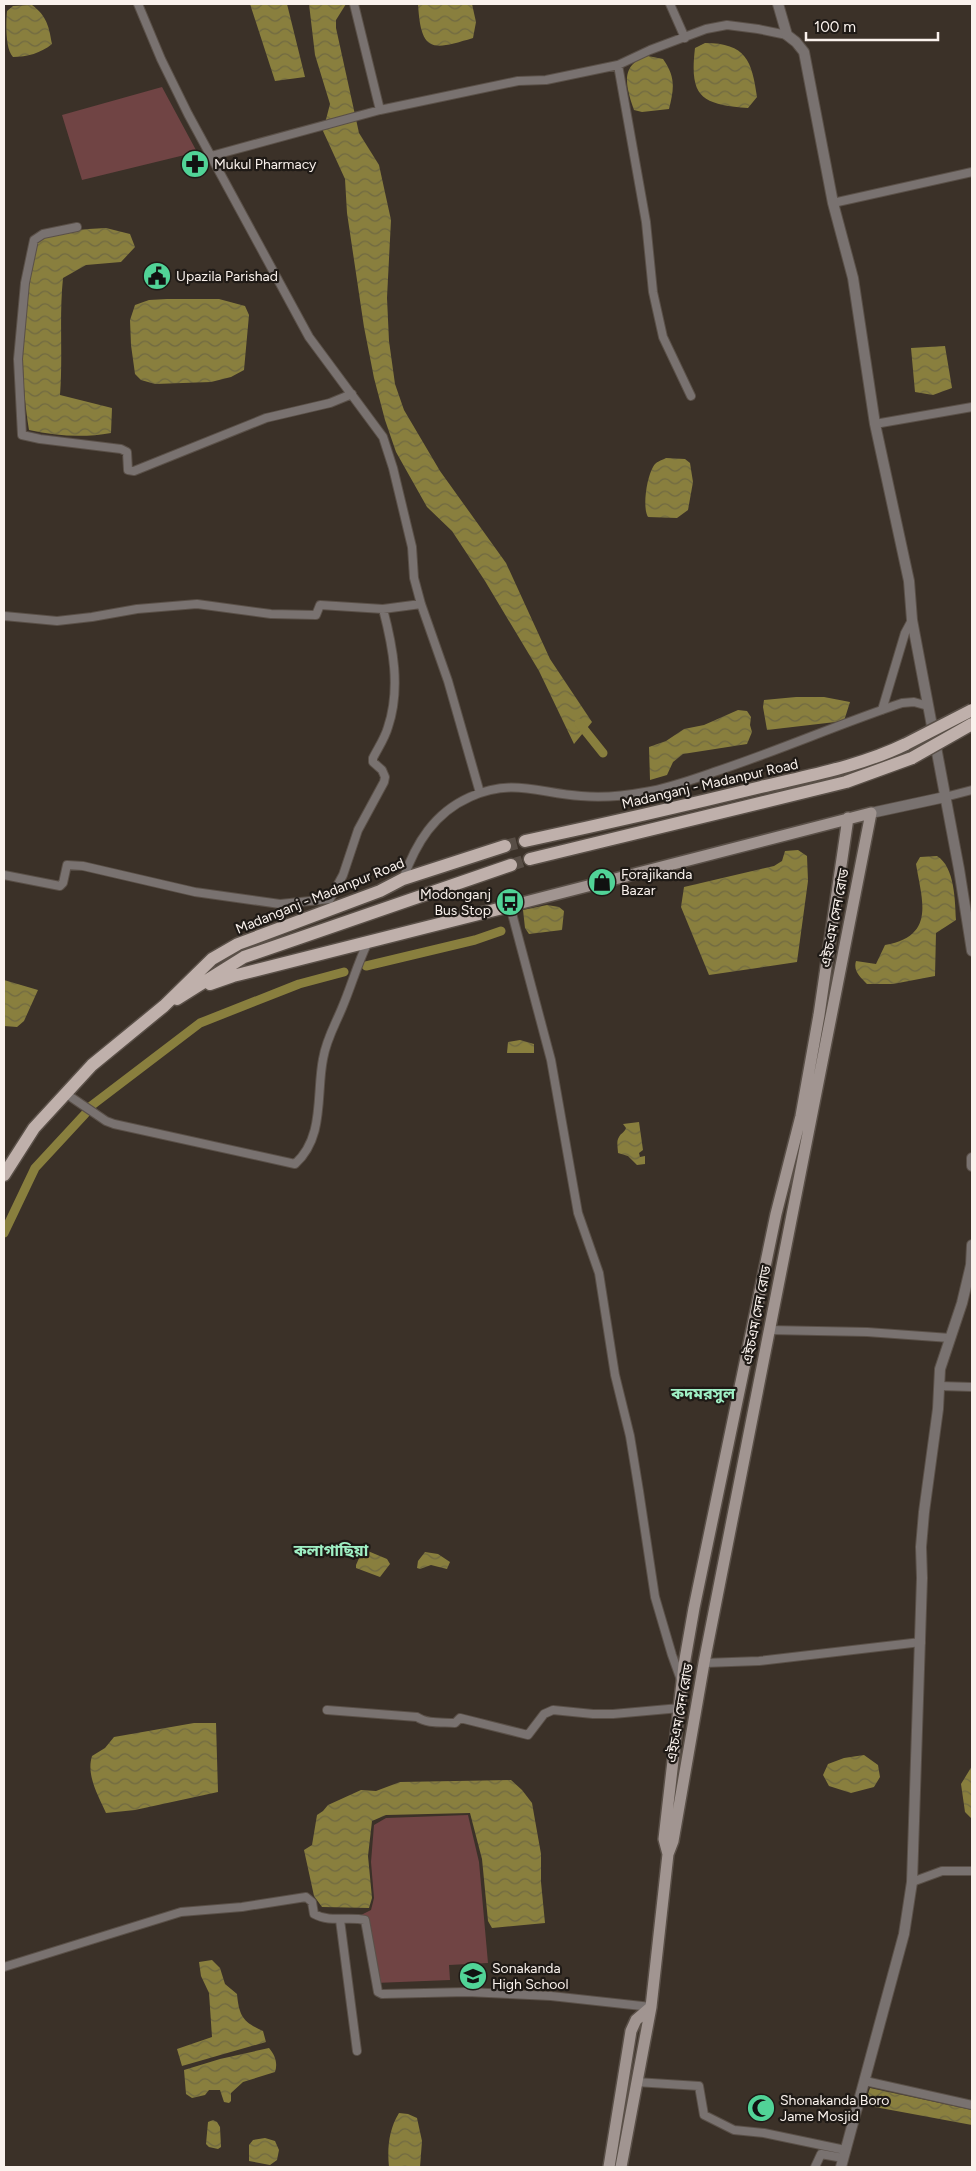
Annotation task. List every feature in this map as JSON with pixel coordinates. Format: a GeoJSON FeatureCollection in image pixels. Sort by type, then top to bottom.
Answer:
{"type":"FeatureCollection","features":[{"type":"Feature","properties":{"kind":"main road","name":"Madanganj - Madanpur Road"},"geometry":{"type":"LineString","coordinates":[[525,841],[660,812],[882,756],[972,710]]}},
{"type":"Feature","properties":{"kind":"main road","name":"Madanganj - Madanpur Road"},"geometry":{"type":"LineString","coordinates":[[530,859],[846,782],[912,758],[972,724]]}},
{"type":"Feature","properties":{"kind":"main road"},"geometry":{"type":"LineString","coordinates":[[194,989],[233,976],[367,944],[871,813]]}},
{"type":"Feature","properties":{"kind":"main road","name":"এইচএম সেন রোড"},"geometry":{"type":"LineString","coordinates":[[620,2167],[651,2007],[668,1854],[673,1841],[704,1664],[871,813]]}},
{"type":"Feature","properties":{"kind":"main road","name":"এইচএম সেন রোড"},"geometry":{"type":"LineString","coordinates":[[668,1854],[664,1839],[694,1608],[751,1328],[776,1214],[801,1116],[848,818]]}},
{"type":"Feature","properties":{"kind":"main road","name":"Madanganj - Madanpur Road"},"geometry":{"type":"LineString","coordinates":[[4,1175],[34,1128],[65,1093],[92,1065],[164,1006],[212,959],[238,944],[380,891],[403,879],[506,846]]}},
{"type":"Feature","properties":{"kind":"main road","name":"Madanganj - Madanpur Road"},"geometry":{"type":"LineString","coordinates":[[164,1006],[244,957],[511,865]]}},
{"type":"Feature","properties":{"kind":"main road"},"geometry":{"type":"LineString","coordinates":[[682,1689],[698,1696]]}},
{"type":"Feature","properties":{"kind":"main road"},"geometry":{"type":"LineString","coordinates":[[609,2167],[631,2031],[636,2020],[651,2007]]}},
{"type":"Feature","properties":{"kind":"street"},"geometry":{"type":"LineString","coordinates":[[138,4],[161,59],[309,337],[383,437],[393,468],[412,547],[414,578],[421,604],[448,681],[480,793]]}},
{"type":"Feature","properties":{"kind":"street"},"geometry":{"type":"LineString","coordinates":[[354,4],[380,110]]}},
{"type":"Feature","properties":{"kind":"street"},"geometry":{"type":"LineString","coordinates":[[670,4],[685,38]]}},
{"type":"Feature","properties":{"kind":"street"},"geometry":{"type":"LineString","coordinates":[[778,4],[786,35]]}},
{"type":"Feature","properties":{"kind":"street"},"geometry":{"type":"LineString","coordinates":[[211,156],[286,134],[380,110],[518,82],[546,80],[618,65],[650,50],[706,29],[727,25],[758,29],[786,35],[796,42],[804,52],[833,203],[853,278],[875,424],[908,581],[912,620],[972,951]]}},
{"type":"Feature","properties":{"kind":"street"},"geometry":{"type":"LineString","coordinates":[[618,65],[646,222],[653,292],[663,337],[691,396]]}},
{"type":"Feature","properties":{"kind":"street"},"geometry":{"type":"LineString","coordinates":[[833,203],[972,172]]}},
{"type":"Feature","properties":{"kind":"street"},"geometry":{"type":"LineString","coordinates":[[77,227],[43,234],[34,240],[25,283],[18,359],[22,435],[40,439],[121,448],[127,452],[128,470],[134,471],[266,418],[330,403],[352,394]]}},
{"type":"Feature","properties":{"kind":"street"},"geometry":{"type":"LineString","coordinates":[[875,424],[972,407]]}},
{"type":"Feature","properties":{"kind":"street"},"geometry":{"type":"LineString","coordinates":[[4,616],[57,621],[137,609],[197,604],[280,614],[316,614],[320,605],[382,609],[421,604]]}},
{"type":"Feature","properties":{"kind":"street"},"geometry":{"type":"LineString","coordinates":[[4,875],[60,886],[63,883],[66,866],[83,866],[195,892],[280,904],[330,899],[343,875],[358,830],[384,782],[385,776],[382,770],[373,762],[373,758],[388,728],[394,706],[395,663],[382,609]]}},
{"type":"Feature","properties":{"kind":"street"},"geometry":{"type":"LineString","coordinates":[[882,710],[905,633],[912,620]]}},
{"type":"Feature","properties":{"kind":"street"},"geometry":{"type":"LineString","coordinates":[[403,879],[419,842],[435,820],[454,805],[489,790],[521,787],[558,794],[594,797],[647,792],[767,755],[902,703],[914,702],[928,706]]}},
{"type":"Feature","properties":{"kind":"street"},"geometry":{"type":"LineString","coordinates":[[871,813],[972,790]]}},
{"type":"Feature","properties":{"kind":"street"},"geometry":{"type":"LineString","coordinates":[[510,906],[551,1060],[578,1213],[599,1273],[615,1375],[630,1436],[656,1597],[682,1689]]}},
{"type":"Feature","properties":{"kind":"street"},"geometry":{"type":"LineString","coordinates":[[65,1093],[114,1124],[295,1164],[300,1159],[317,1125],[323,1058],[330,1031],[342,1008],[367,944]]}},
{"type":"Feature","properties":{"kind":"street"},"geometry":{"type":"LineString","coordinates":[[972,1158],[972,1166]]}},
{"type":"Feature","properties":{"kind":"street"},"geometry":{"type":"LineString","coordinates":[[843,2159],[904,1934],[912,1882],[922,1578],[921,1547],[940,1369],[970,1282],[972,1245]]}},
{"type":"Feature","properties":{"kind":"street"},"geometry":{"type":"LineString","coordinates":[[769,1330],[867,1332],[950,1338]]}},
{"type":"Feature","properties":{"kind":"street"},"geometry":{"type":"LineString","coordinates":[[939,1386],[972,1387]]}},
{"type":"Feature","properties":{"kind":"street"},"geometry":{"type":"LineString","coordinates":[[704,1664],[758,1661],[920,1642]]}},
{"type":"Feature","properties":{"kind":"street"},"geometry":{"type":"LineString","coordinates":[[328,1710],[417,1717],[431,1722],[455,1723],[460,1718],[528,1735],[544,1714],[553,1710],[613,1714],[680,1708]]}},
{"type":"Feature","properties":{"kind":"street"},"geometry":{"type":"LineString","coordinates":[[912,1882],[942,1871],[972,1871]]}},
{"type":"Feature","properties":{"kind":"street"},"geometry":{"type":"LineString","coordinates":[[4,1968],[181,1912],[242,1907],[306,1897],[312,1902],[314,1914],[319,1917],[340,1920],[365,1920],[378,1992],[382,1994],[467,1992],[551,1996],[651,2007]]}},
{"type":"Feature","properties":{"kind":"street"},"geometry":{"type":"LineString","coordinates":[[340,1920],[357,2051]]}},
{"type":"Feature","properties":{"kind":"street"},"geometry":{"type":"LineString","coordinates":[[865,2081],[972,2105]]}},
{"type":"Feature","properties":{"kind":"street"},"geometry":{"type":"LineString","coordinates":[[636,2082],[699,2086],[704,2115],[729,2128],[843,2159]]}},
{"type":"Feature","properties":{"kind":"street"},"geometry":{"type":"LineString","coordinates":[[815,2167],[821,2154],[843,2159]]}},
{"type":"Feature","properties":{"kind":"shaded area"},"geometry":{"type":"Polygon","coordinates":[[[162,87],[197,152],[82,180],[62,115],[162,87]]]}},
{"type":"Feature","properties":{"kind":"shaded area"},"geometry":{"type":"Polygon","coordinates":[[[468,1815],[479,1862],[488,1963],[449,1965],[450,1980],[375,1983],[361,1915],[371,1910],[374,1898],[371,1862],[374,1825],[386,1818],[468,1815]]]}},
{"type":"Feature","properties":{"kind":"water"},"geometry":{"type":"Polygon","coordinates":[[[250,4],[287,4],[305,77],[275,81],[250,4]]]}},
{"type":"Feature","properties":{"kind":"water"},"geometry":{"type":"Polygon","coordinates":[[[309,4],[346,4],[336,20],[336,28],[359,133],[379,165],[391,220],[387,298],[389,341],[395,384],[404,410],[440,471],[506,563],[550,659],[592,722],[574,744],[539,671],[485,581],[452,531],[427,507],[396,452],[374,378],[364,327],[347,213],[345,179],[323,131],[330,104],[315,55],[309,4]]]}},
{"type":"Feature","properties":{"kind":"water"},"geometry":{"type":"Polygon","coordinates":[[[418,4],[472,4],[476,22],[473,38],[447,45],[438,46],[431,44],[422,31],[418,4]]]}},
{"type":"Feature","properties":{"kind":"water"},"geometry":{"type":"Polygon","coordinates":[[[32,5],[41,13],[46,22],[52,44],[34,54],[13,57],[7,42],[7,11],[13,6],[32,5]]]}},
{"type":"Feature","properties":{"kind":"water"},"geometry":{"type":"Polygon","coordinates":[[[705,43],[730,46],[744,56],[753,73],[757,97],[748,108],[719,104],[702,95],[697,88],[694,78],[695,48],[705,43]]]}},
{"type":"Feature","properties":{"kind":"water"},"geometry":{"type":"Polygon","coordinates":[[[648,56],[663,59],[672,77],[673,89],[669,109],[642,112],[634,110],[627,85],[627,77],[632,65],[648,56]]]}},
{"type":"Feature","properties":{"kind":"water"},"geometry":{"type":"Polygon","coordinates":[[[106,228],[130,234],[135,247],[121,262],[86,265],[63,278],[60,395],[112,408],[111,433],[70,436],[29,430],[23,358],[25,311],[37,240],[71,231],[106,228]]]}},
{"type":"Feature","properties":{"kind":"water"},"geometry":{"type":"Polygon","coordinates":[[[219,299],[245,306],[249,315],[244,370],[231,377],[211,382],[155,384],[141,380],[135,374],[130,320],[135,305],[149,300],[219,299]]]}},
{"type":"Feature","properties":{"kind":"water"},"geometry":{"type":"Polygon","coordinates":[[[945,346],[952,388],[933,395],[915,392],[911,348],[945,346]]]}},
{"type":"Feature","properties":{"kind":"water"},"geometry":{"type":"Polygon","coordinates":[[[666,458],[685,459],[690,463],[693,482],[688,510],[677,518],[648,517],[645,499],[649,478],[654,465],[666,458]]]}},
{"type":"Feature","properties":{"kind":"water"},"geometry":{"type":"Polygon","coordinates":[[[824,697],[850,702],[844,721],[767,730],[763,707],[764,700],[824,697]]]}},
{"type":"Feature","properties":{"kind":"water"},"geometry":{"type":"Polygon","coordinates":[[[738,710],[747,711],[751,717],[750,725],[752,732],[747,744],[683,754],[673,762],[667,775],[650,780],[649,747],[666,741],[684,729],[704,725],[738,710]]]}},
{"type":"Feature","properties":{"kind":"water"},"geometry":{"type":"Polygon","coordinates":[[[798,850],[807,856],[808,881],[797,962],[709,975],[681,907],[684,887],[774,866],[782,861],[785,851],[798,850]]]}},
{"type":"Feature","properties":{"kind":"water"},"geometry":{"type":"Polygon","coordinates":[[[937,856],[943,861],[951,876],[956,920],[936,933],[935,976],[893,984],[867,984],[856,971],[856,961],[876,964],[885,945],[912,934],[919,925],[922,915],[922,904],[916,864],[920,857],[937,856]]]}},
{"type":"Feature","properties":{"kind":"water"},"geometry":{"type":"Polygon","coordinates":[[[547,905],[559,907],[564,911],[562,930],[529,934],[525,928],[523,910],[547,905]]]}},
{"type":"Feature","properties":{"kind":"water"},"geometry":{"type":"Polygon","coordinates":[[[4,980],[38,990],[24,1021],[17,1027],[4,1026],[4,980]]]}},
{"type":"Feature","properties":{"kind":"water"},"geometry":{"type":"Polygon","coordinates":[[[520,1040],[534,1044],[534,1053],[507,1053],[508,1042],[520,1040]]]}},
{"type":"Feature","properties":{"kind":"water"},"geometry":{"type":"Polygon","coordinates":[[[639,1122],[643,1150],[639,1153],[640,1157],[645,1156],[645,1164],[637,1165],[628,1156],[618,1153],[617,1143],[626,1128],[623,1124],[639,1122]]]}},
{"type":"Feature","properties":{"kind":"water"},"geometry":{"type":"Polygon","coordinates":[[[363,1549],[387,1559],[390,1564],[380,1577],[356,1568],[363,1549]]]}},
{"type":"Feature","properties":{"kind":"water"},"geometry":{"type":"Polygon","coordinates":[[[425,1552],[438,1554],[450,1562],[447,1569],[431,1565],[420,1569],[417,1568],[418,1561],[425,1552]]]}},
{"type":"Feature","properties":{"kind":"water"},"geometry":{"type":"Polygon","coordinates":[[[194,1723],[216,1723],[218,1792],[135,1810],[106,1813],[92,1778],[92,1756],[105,1748],[114,1737],[194,1723]]]}},
{"type":"Feature","properties":{"kind":"water"},"geometry":{"type":"Polygon","coordinates":[[[864,1755],[878,1765],[880,1777],[874,1787],[851,1793],[829,1786],[823,1775],[828,1764],[844,1758],[864,1755]]]}},
{"type":"Feature","properties":{"kind":"water"},"geometry":{"type":"Polygon","coordinates":[[[972,1766],[972,1819],[965,1812],[961,1784],[972,1766]]]}},
{"type":"Feature","properties":{"kind":"water"},"geometry":{"type":"Polygon","coordinates":[[[511,1780],[532,1803],[541,1854],[541,1882],[545,1923],[492,1928],[488,1921],[482,1859],[470,1813],[386,1815],[372,1821],[368,1856],[372,1898],[369,1908],[322,1907],[314,1896],[304,1850],[312,1845],[317,1815],[328,1805],[361,1790],[376,1791],[400,1782],[511,1780]]]}},
{"type":"Feature","properties":{"kind":"water"},"geometry":{"type":"Polygon","coordinates":[[[212,1960],[220,1968],[225,1984],[237,1994],[239,2008],[243,2017],[251,2025],[263,2031],[266,2042],[182,2066],[177,2049],[212,2037],[209,1993],[201,1976],[199,1962],[212,1960]]]}},
{"type":"Feature","properties":{"kind":"water"},"geometry":{"type":"Polygon","coordinates":[[[269,2048],[275,2059],[275,2072],[243,2082],[231,2093],[231,2101],[229,2103],[224,2102],[220,2090],[209,2090],[205,2095],[192,2098],[186,2094],[184,2070],[220,2059],[269,2048]]]}},
{"type":"Feature","properties":{"kind":"water"},"geometry":{"type":"Polygon","coordinates":[[[870,2088],[972,2110],[972,2125],[864,2105],[870,2088]]]}},
{"type":"Feature","properties":{"kind":"water"},"geometry":{"type":"Polygon","coordinates":[[[399,2113],[417,2118],[422,2141],[420,2167],[389,2167],[389,2139],[399,2113]]]}},
{"type":"Feature","properties":{"kind":"water"},"geometry":{"type":"Polygon","coordinates":[[[213,2120],[220,2127],[221,2147],[218,2149],[209,2147],[206,2144],[208,2122],[213,2120]]]}},
{"type":"Feature","properties":{"kind":"water"},"geometry":{"type":"Polygon","coordinates":[[[265,2138],[275,2141],[279,2150],[277,2160],[270,2165],[249,2161],[249,2145],[253,2140],[265,2138]]]}},
{"type":"Feature","properties":{"kind":"waterway"},"geometry":{"type":"LineString","coordinates":[[579,723],[603,753]]}},
{"type":"Feature","properties":{"kind":"waterway"},"geometry":{"type":"LineString","coordinates":[[366,966],[475,940],[501,931]]}},
{"type":"Feature","properties":{"kind":"waterway"},"geometry":{"type":"LineString","coordinates":[[91,1106],[200,1023],[299,984],[344,972]]}},
{"type":"Feature","properties":{"kind":"waterway"},"geometry":{"type":"LineString","coordinates":[[4,1233],[35,1168],[85,1114]]}},
{"type":"Feature","properties":{"kind":"tunnel"},"geometry":{"type":"LineString","coordinates":[[505,846],[525,841]]}},
{"type":"Feature","properties":{"kind":"tunnel"},"geometry":{"type":"LineString","coordinates":[[511,865],[530,859]]}},
{"type":"Feature","properties":{"kind":"place","name":"Mukul Pharmacy"},"geometry":{"type":"Point","coordinates":[195,164]}},
{"type":"Feature","properties":{"kind":"place","name":"Upazila Parishad"},"geometry":{"type":"Point","coordinates":[157,276]}},
{"type":"Feature","properties":{"kind":"place","name":"Forajikanda Bazar"},"geometry":{"type":"Point","coordinates":[602,882]}},
{"type":"Feature","properties":{"kind":"place","name":"Modonganj Bus Stop"},"geometry":{"type":"Point","coordinates":[510,902]}},
{"type":"Feature","properties":{"kind":"place","name":"Sonakanda High School"},"geometry":{"type":"Point","coordinates":[473,1976]}},
{"type":"Feature","properties":{"kind":"place","name":"Shonakanda Boro Jame Mosjid"},"geometry":{"type":"Point","coordinates":[761,2108]}},
{"type":"Feature","properties":{"kind":"district","name":"কদমরসুল"},"geometry":{"type":"Point","coordinates":[703,1393]}},
{"type":"Feature","properties":{"kind":"district","name":"কলাগাছিয়া"},"geometry":{"type":"Point","coordinates":[331,1550]}}]}
